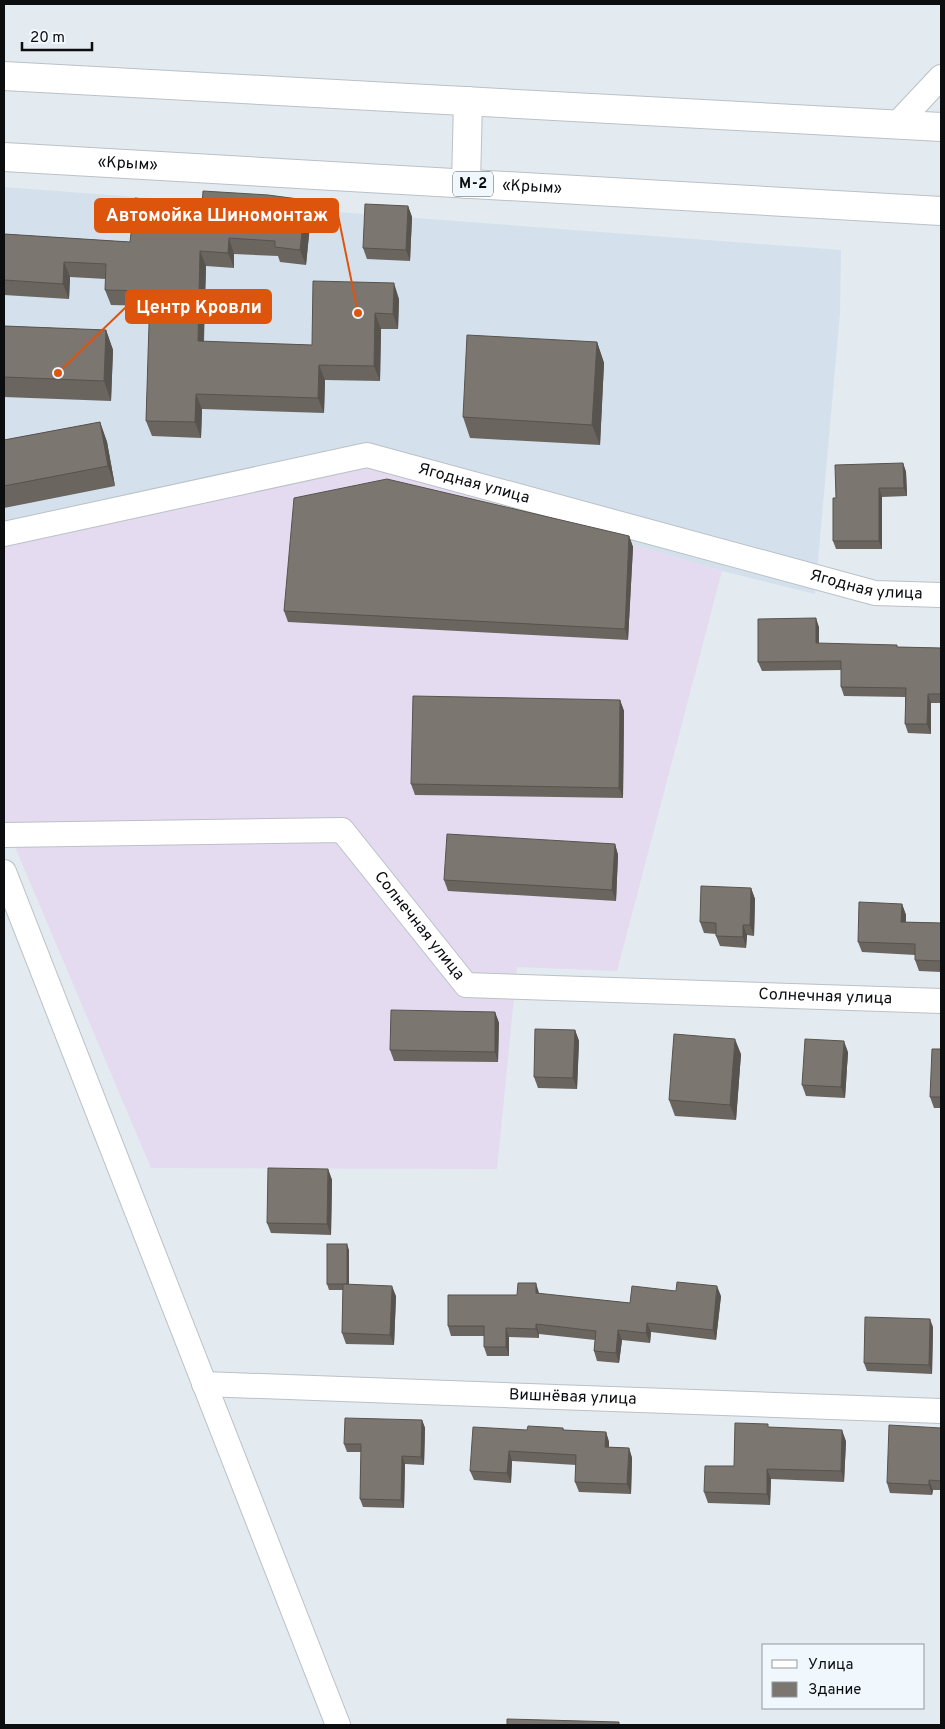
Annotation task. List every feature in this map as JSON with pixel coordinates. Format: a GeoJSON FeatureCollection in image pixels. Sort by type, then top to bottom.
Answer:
{"type":"FeatureCollection","features":[{"type":"Feature","properties":{"kind":"main road"},"geometry":{"type":"LineString","coordinates":[[4,76],[941,127]]}},
{"type":"Feature","properties":{"kind":"main road"},"geometry":{"type":"LineString","coordinates":[[466,184],[468,101]]}},
{"type":"Feature","properties":{"kind":"main road","name":"«Крым»"},"geometry":{"type":"LineString","coordinates":[[4,157],[941,211]]}},
{"type":"Feature","properties":{"kind":"street"},"geometry":{"type":"LineString","coordinates":[[897,124],[941,77]]}},
{"type":"Feature","properties":{"kind":"street","name":"Ягодная улица"},"geometry":{"type":"LineString","coordinates":[[4,534],[367,455],[875,593],[941,595]]}},
{"type":"Feature","properties":{"kind":"street","name":"Солнечная улица"},"geometry":{"type":"LineString","coordinates":[[4,835],[342,830],[466,985],[941,1001]]}},
{"type":"Feature","properties":{"kind":"street"},"geometry":{"type":"LineString","coordinates":[[4,872],[338,1725]]}},
{"type":"Feature","properties":{"kind":"street","name":"Вишнёвая улица"},"geometry":{"type":"LineString","coordinates":[[204,1384],[941,1411]]}},
{"type":"Feature","properties":{"kind":"shaded area"},"geometry":{"type":"Polygon","coordinates":[[[4,187],[841,250],[840,313],[815,594],[722,571],[373,467],[4,545],[4,187]]]}},
{"type":"Feature","properties":{"kind":"shaded area"},"geometry":{"type":"Polygon","coordinates":[[[373,467],[722,571],[617,971],[517,967],[497,1169],[151,1168],[4,821],[4,545],[373,467]]]}},
{"type":"Feature","properties":{"kind":"building"},"geometry":{"type":"Polygon","coordinates":[[[203,191],[268,195],[306,200],[300,250],[275,247],[275,241],[229,238],[228,253],[200,251],[198,341],[312,345],[313,281],[394,283],[393,314],[375,313],[374,366],[319,365],[318,398],[196,394],[195,422],[146,421],[150,291],[105,290],[106,264],[64,262],[63,284],[4,280],[4,234],[130,242],[135,198],[202,206],[203,191]]]}},
{"type":"Feature","properties":{"kind":"building"},"geometry":{"type":"Polygon","coordinates":[[[365,204],[408,206],[406,250],[363,248],[365,204]]]}},
{"type":"Feature","properties":{"kind":"building"},"geometry":{"type":"Polygon","coordinates":[[[4,326],[106,330],[104,381],[4,377],[4,326]]]}},
{"type":"Feature","properties":{"kind":"building"},"geometry":{"type":"Polygon","coordinates":[[[467,335],[597,342],[592,425],[463,417],[467,335]]]}},
{"type":"Feature","properties":{"kind":"building"},"geometry":{"type":"Polygon","coordinates":[[[100,422],[108,466],[4,486],[4,440],[100,422]]]}},
{"type":"Feature","properties":{"kind":"building"},"geometry":{"type":"Polygon","coordinates":[[[903,463],[904,488],[879,488],[879,541],[833,541],[833,498],[836,498],[835,465],[903,463]]]}},
{"type":"Feature","properties":{"kind":"building"},"geometry":{"type":"Polygon","coordinates":[[[387,479],[629,536],[625,629],[284,611],[294,498],[387,479]]]}},
{"type":"Feature","properties":{"kind":"building"},"geometry":{"type":"Polygon","coordinates":[[[816,618],[816,643],[941,648],[941,694],[928,694],[927,724],[905,724],[906,688],[841,687],[841,661],[758,662],[758,619],[816,618]]]}},
{"type":"Feature","properties":{"kind":"building"},"geometry":{"type":"Polygon","coordinates":[[[413,696],[620,700],[619,788],[411,784],[413,696]]]}},
{"type":"Feature","properties":{"kind":"building"},"geometry":{"type":"Polygon","coordinates":[[[447,834],[615,844],[612,890],[444,880],[447,834]]]}},
{"type":"Feature","properties":{"kind":"building"},"geometry":{"type":"Polygon","coordinates":[[[701,886],[751,888],[750,925],[743,925],[743,937],[716,936],[716,923],[700,922],[701,886]]]}},
{"type":"Feature","properties":{"kind":"building"},"geometry":{"type":"Polygon","coordinates":[[[859,902],[902,904],[901,922],[941,923],[941,961],[915,960],[915,944],[858,942],[859,902]]]}},
{"type":"Feature","properties":{"kind":"building"},"geometry":{"type":"Polygon","coordinates":[[[391,1010],[495,1012],[495,1052],[390,1050],[391,1010]]]}},
{"type":"Feature","properties":{"kind":"building"},"geometry":{"type":"Polygon","coordinates":[[[535,1029],[575,1030],[573,1078],[534,1077],[535,1029]]]}},
{"type":"Feature","properties":{"kind":"building"},"geometry":{"type":"Polygon","coordinates":[[[674,1034],[735,1039],[730,1105],[669,1100],[674,1034]]]}},
{"type":"Feature","properties":{"kind":"building"},"geometry":{"type":"Polygon","coordinates":[[[805,1039],[844,1041],[841,1087],[802,1085],[805,1039]]]}},
{"type":"Feature","properties":{"kind":"building"},"geometry":{"type":"Polygon","coordinates":[[[932,1049],[941,1049],[941,1097],[930,1097],[932,1049]]]}},
{"type":"Feature","properties":{"kind":"building"},"geometry":{"type":"Polygon","coordinates":[[[268,1168],[328,1169],[327,1224],[267,1223],[268,1168]]]}},
{"type":"Feature","properties":{"kind":"building"},"geometry":{"type":"Polygon","coordinates":[[[327,1244],[347,1244],[347,1284],[327,1284],[327,1244]]]}},
{"type":"Feature","properties":{"kind":"building"},"geometry":{"type":"Polygon","coordinates":[[[677,1282],[717,1286],[713,1330],[647,1323],[646,1333],[618,1330],[616,1353],[594,1351],[596,1331],[536,1324],[536,1329],[506,1328],[506,1347],[484,1347],[484,1326],[448,1326],[448,1295],[517,1295],[518,1283],[536,1283],[536,1293],[630,1303],[632,1286],[676,1291],[677,1282]]]}},
{"type":"Feature","properties":{"kind":"building"},"geometry":{"type":"Polygon","coordinates":[[[343,1284],[392,1286],[390,1335],[342,1333],[343,1284]]]}},
{"type":"Feature","properties":{"kind":"building"},"geometry":{"type":"Polygon","coordinates":[[[865,1317],[930,1319],[929,1365],[864,1363],[865,1317]]]}},
{"type":"Feature","properties":{"kind":"building"},"geometry":{"type":"Polygon","coordinates":[[[345,1418],[422,1420],[421,1457],[402,1456],[401,1500],[360,1499],[361,1444],[344,1444],[345,1418]]]}},
{"type":"Feature","properties":{"kind":"building"},"geometry":{"type":"Polygon","coordinates":[[[735,1423],[768,1424],[768,1427],[842,1430],[841,1471],[767,1469],[767,1494],[704,1492],[705,1466],[734,1466],[735,1423]]]}},
{"type":"Feature","properties":{"kind":"building"},"geometry":{"type":"Polygon","coordinates":[[[889,1425],[941,1428],[941,1481],[929,1480],[929,1485],[887,1483],[889,1425]]]}},
{"type":"Feature","properties":{"kind":"building"},"geometry":{"type":"Polygon","coordinates":[[[528,1426],[606,1432],[605,1447],[629,1448],[627,1484],[575,1482],[576,1455],[509,1451],[507,1473],[470,1471],[473,1427],[527,1430],[528,1426]]]}},
{"type":"Feature","properties":{"kind":"building"},"geometry":{"type":"Polygon","coordinates":[[[507,1719],[619,1722],[619,1725],[507,1725],[507,1719]]]}},
{"type":"Feature","properties":{"kind":"place","name":"Автомойка Шиномонтаж"},"geometry":{"type":"Point","coordinates":[358,313]}},
{"type":"Feature","properties":{"kind":"place","name":"Центр Кровли"},"geometry":{"type":"Point","coordinates":[58,373]}}]}
